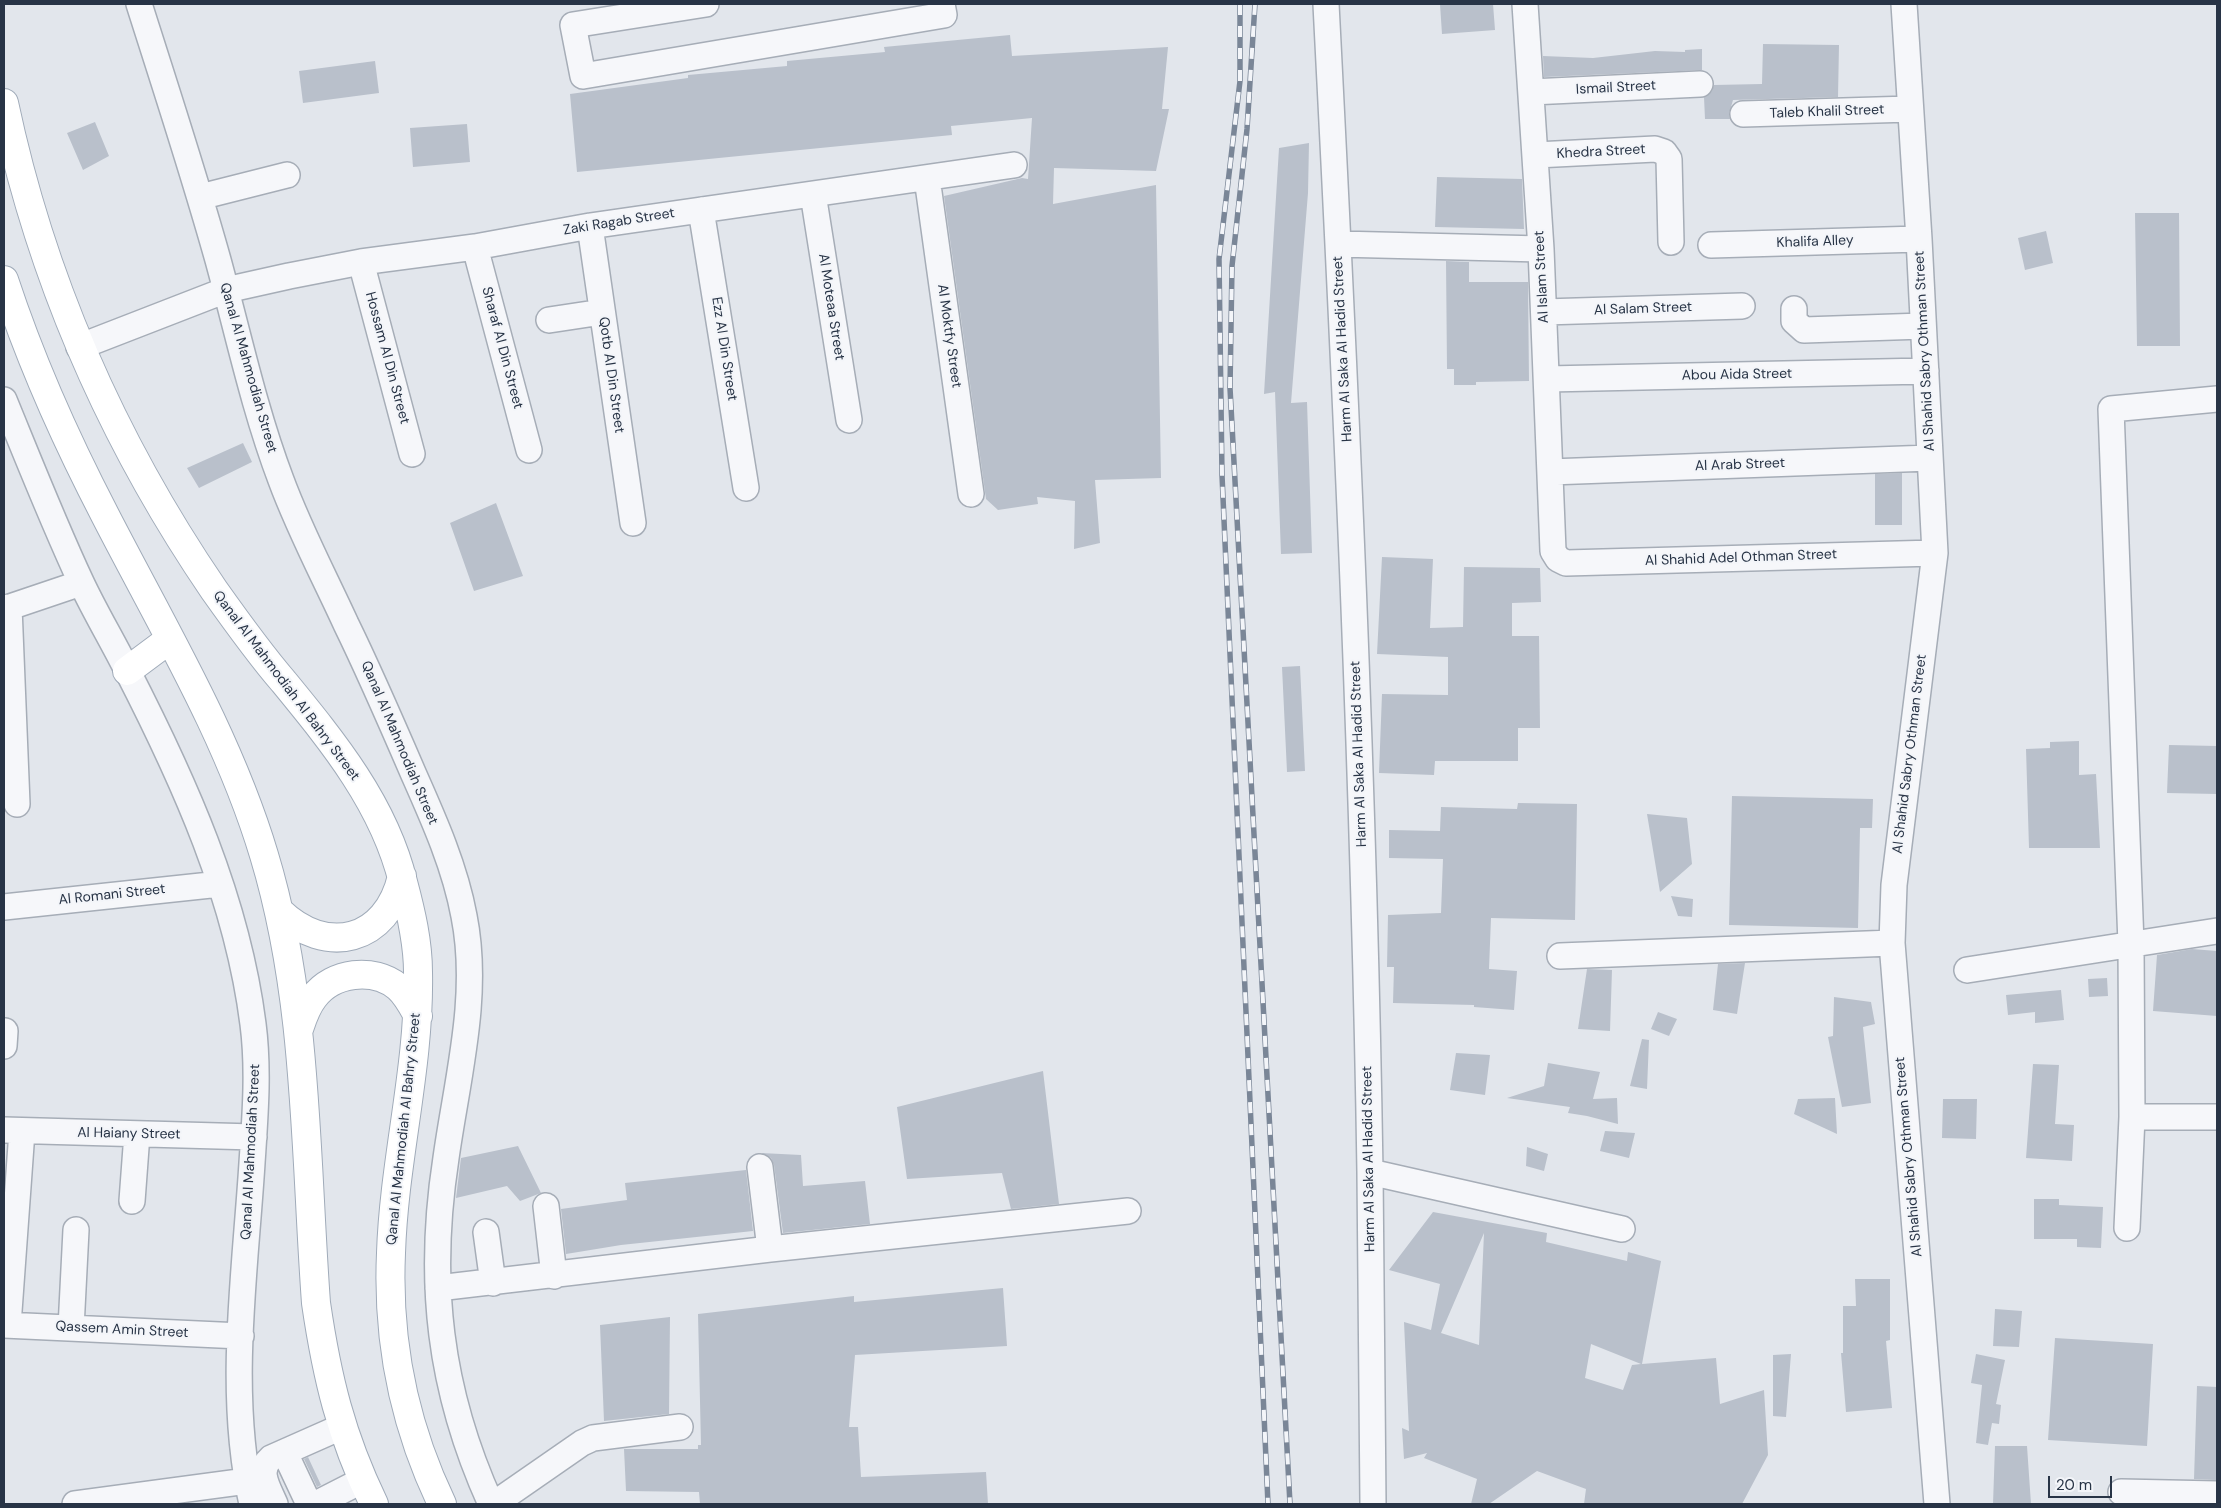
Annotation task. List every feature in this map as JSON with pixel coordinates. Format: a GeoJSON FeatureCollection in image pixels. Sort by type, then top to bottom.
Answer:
{"type":"FeatureCollection","features":[{"type":"Feature","properties":{"kind":"main road","name":"Qanal Al Mahmodiah Al Bahry Street"},"geometry":{"type":"LineString","coordinates":[[4,103],[29,206],[52,278],[79,347],[102,397],[184,544],[247,636],[317,722],[358,779],[386,834],[402,876],[413,922],[418,969],[418,1016],[395,1199],[390,1289],[397,1367],[405,1405],[416,1442],[442,1504]]}},
{"type":"Feature","properties":{"kind":"main road"},"geometry":{"type":"LineString","coordinates":[[4,280],[64,429],[220,741],[264,854],[279,911],[299,1029],[316,1303],[323,1351],[342,1428],[368,1492]]}},
{"type":"Feature","properties":{"kind":"main road"},"geometry":{"type":"LineString","coordinates":[[127,671],[170,639]]}},
{"type":"Feature","properties":{"kind":"main road"},"geometry":{"type":"LineString","coordinates":[[279,911],[305,932],[337,938],[353,935],[368,929],[381,919],[391,907],[398,892],[402,876]]}},
{"type":"Feature","properties":{"kind":"main road"},"geometry":{"type":"LineString","coordinates":[[299,1029],[305,1011],[314,996],[328,984],[345,976],[363,974],[381,978],[397,986],[410,1000],[418,1016]]}},
{"type":"Feature","properties":{"kind":"street","name":"Qanal Al Mahmodiah Street"},"geometry":{"type":"LineString","coordinates":[[139,4],[200,197],[266,437],[281,480],[298,522],[380,696],[428,806],[459,891],[469,950],[468,1010],[460,1077],[440,1198],[437,1243],[438,1288],[442,1343],[452,1397],[473,1466],[492,1504]]}},
{"type":"Feature","properties":{"kind":"street"},"geometry":{"type":"LineString","coordinates":[[706,4],[573,25],[583,76],[944,15],[942,4]]}},
{"type":"Feature","properties":{"kind":"street","name":"Harm Al Saka Al Hadid Street"},"geometry":{"type":"LineString","coordinates":[[1326,4],[1354,591],[1370,1172],[1374,1504]]}},
{"type":"Feature","properties":{"kind":"street","name":"Al Islam Street"},"geometry":{"type":"LineString","coordinates":[[1525,4],[1541,249],[1553,551]]}},
{"type":"Feature","properties":{"kind":"street","name":"Al Shahid Sabry Othman Street"},"geometry":{"type":"LineString","coordinates":[[1904,4],[1919,239],[1935,553],[1894,885],[1892,942],[1937,1504]]}},
{"type":"Feature","properties":{"kind":"street","name":"Ismail Street"},"geometry":{"type":"LineString","coordinates":[[1532,92],[1700,84]]}},
{"type":"Feature","properties":{"kind":"street","name":"Taleb Khalil Street"},"geometry":{"type":"LineString","coordinates":[[1743,114],[1910,110]]}},
{"type":"Feature","properties":{"kind":"street","name":"Khedra Street"},"geometry":{"type":"LineString","coordinates":[[1536,155],[1655,149],[1664,152],[1668,159],[1671,242]]}},
{"type":"Feature","properties":{"kind":"street","name":"Zaki Ragab Street"},"geometry":{"type":"LineString","coordinates":[[79,347],[226,290],[361,262],[475,247],[590,226],[1014,165]]}},
{"type":"Feature","properties":{"kind":"street"},"geometry":{"type":"LineString","coordinates":[[200,197],[288,175]]}},
{"type":"Feature","properties":{"kind":"street","name":"Al Moktfy Street"},"geometry":{"type":"LineString","coordinates":[[927,178],[971,494]]}},
{"type":"Feature","properties":{"kind":"street","name":"Al Moteaa Street"},"geometry":{"type":"LineString","coordinates":[[813,194],[849,420]]}},
{"type":"Feature","properties":{"kind":"street","name":"Ezz Al Din Street"},"geometry":{"type":"LineString","coordinates":[[701,210],[746,488]]}},
{"type":"Feature","properties":{"kind":"street","name":"Qotb Al Din Street"},"geometry":{"type":"LineString","coordinates":[[590,226],[633,523]]}},
{"type":"Feature","properties":{"kind":"street","name":"Khalifa Alley"},"geometry":{"type":"LineString","coordinates":[[1712,245],[1919,239]]}},
{"type":"Feature","properties":{"kind":"street"},"geometry":{"type":"LineString","coordinates":[[1338,244],[1541,249]]}},
{"type":"Feature","properties":{"kind":"street","name":"Sharaf Al Din Street"},"geometry":{"type":"LineString","coordinates":[[475,247],[529,450]]}},
{"type":"Feature","properties":{"kind":"street","name":"Hossam Al Din Street"},"geometry":{"type":"LineString","coordinates":[[361,262],[412,454]]}},
{"type":"Feature","properties":{"kind":"street","name":"Al Salam Street"},"geometry":{"type":"LineString","coordinates":[[1544,312],[1742,306]]}},
{"type":"Feature","properties":{"kind":"street"},"geometry":{"type":"LineString","coordinates":[[1794,309],[1794,321],[1804,330],[1923,326]]}},
{"type":"Feature","properties":{"kind":"street"},"geometry":{"type":"LineString","coordinates":[[549,320],[602,312]]}},
{"type":"Feature","properties":{"kind":"street","name":"Abou Aida Street"},"geometry":{"type":"LineString","coordinates":[[1547,379],[1926,371]]}},
{"type":"Feature","properties":{"kind":"street"},"geometry":{"type":"LineString","coordinates":[[2127,1228],[2132,1117],[2131,944],[2111,409],[2217,399]]}},
{"type":"Feature","properties":{"kind":"street","name":"Qanal Al Mahmodiah Street"},"geometry":{"type":"LineString","coordinates":[[4,400],[81,584],[127,671],[174,767],[195,816],[220,884],[241,954],[253,1026],[256,1063],[254,1137],[241,1336],[241,1425],[259,1474]]}},
{"type":"Feature","properties":{"kind":"street","name":"Al Arab Street"},"geometry":{"type":"LineString","coordinates":[[1550,472],[1930,458]]}},
{"type":"Feature","properties":{"kind":"street","name":"Al Shahid Adel Othman Street"},"geometry":{"type":"LineString","coordinates":[[1553,551],[1558,558],[1566,563],[1935,553]]}},
{"type":"Feature","properties":{"kind":"street"},"geometry":{"type":"LineString","coordinates":[[17,804],[7,608],[81,584]]}},
{"type":"Feature","properties":{"kind":"street","name":"Al Romani Street"},"geometry":{"type":"LineString","coordinates":[[4,907],[220,884]]}},
{"type":"Feature","properties":{"kind":"street"},"geometry":{"type":"LineString","coordinates":[[1967,970],[2217,932]]}},
{"type":"Feature","properties":{"kind":"street"},"geometry":{"type":"LineString","coordinates":[[1560,956],[1892,942]]}},
{"type":"Feature","properties":{"kind":"street"},"geometry":{"type":"LineString","coordinates":[[2132,1117],[2217,1117]]}},
{"type":"Feature","properties":{"kind":"street"},"geometry":{"type":"LineString","coordinates":[[6,1325],[13,1131]]}},
{"type":"Feature","properties":{"kind":"street","name":"Al Haiany Street"},"geometry":{"type":"LineString","coordinates":[[13,1131],[254,1137]]}},
{"type":"Feature","properties":{"kind":"street"},"geometry":{"type":"LineString","coordinates":[[132,1201],[137,1134]]}},
{"type":"Feature","properties":{"kind":"street"},"geometry":{"type":"LineString","coordinates":[[760,1167],[770,1248]]}},
{"type":"Feature","properties":{"kind":"street"},"geometry":{"type":"LineString","coordinates":[[1370,1172],[1622,1229]]}},
{"type":"Feature","properties":{"kind":"street"},"geometry":{"type":"LineString","coordinates":[[546,1206],[554,1276]]}},
{"type":"Feature","properties":{"kind":"street"},"geometry":{"type":"LineString","coordinates":[[438,1288],[554,1276],[770,1248],[1128,1211]]}},
{"type":"Feature","properties":{"kind":"street"},"geometry":{"type":"LineString","coordinates":[[71,1328],[76,1230]]}},
{"type":"Feature","properties":{"kind":"street"},"geometry":{"type":"LineString","coordinates":[[486,1232],[493,1283]]}},
{"type":"Feature","properties":{"kind":"street","name":"Qassem Amin Street"},"geometry":{"type":"LineString","coordinates":[[6,1325],[241,1336]]}},
{"type":"Feature","properties":{"kind":"street"},"geometry":{"type":"LineString","coordinates":[[492,1504],[582,1443],[593,1438],[680,1427]]}},
{"type":"Feature","properties":{"kind":"street"},"geometry":{"type":"LineString","coordinates":[[75,1504],[259,1474],[342,1428]]}},
{"type":"Feature","properties":{"kind":"street"},"geometry":{"type":"LineString","coordinates":[[259,1474],[263,1474],[275,1504]]}},
{"type":"Feature","properties":{"kind":"street"},"geometry":{"type":"LineString","coordinates":[[259,1474],[309,1504]]}},
{"type":"Feature","properties":{"kind":"street"},"geometry":{"type":"LineString","coordinates":[[316,1504],[368,1492]]}},
{"type":"Feature","properties":{"kind":"street"},"geometry":{"type":"LineString","coordinates":[[2120,1492],[2217,1494]]}},
{"type":"Feature","properties":{"kind":"building"},"geometry":{"type":"Polygon","coordinates":[[[1440,4],[1493,4],[1495,30],[1442,34],[1440,4]]]}},
{"type":"Feature","properties":{"kind":"building"},"geometry":{"type":"Polygon","coordinates":[[[1010,35],[1012,56],[1168,47],[1162,109],[1169,109],[1156,171],[1054,168],[1053,204],[1156,185],[1161,478],[1095,480],[1100,543],[1074,549],[1075,501],[1037,497],[1038,504],[998,510],[986,499],[944,196],[1022,178],[1028,179],[1032,118],[951,126],[952,135],[577,172],[570,94],[688,78],[688,75],[787,66],[787,61],[885,52],[884,47],[1010,35]]]}},
{"type":"Feature","properties":{"kind":"building"},"geometry":{"type":"Polygon","coordinates":[[[1763,44],[1839,45],[1838,97],[1733,100],[1729,114],[1730,119],[1705,119],[1704,97],[1712,91],[1714,85],[1762,84],[1763,44]]]}},
{"type":"Feature","properties":{"kind":"building"},"geometry":{"type":"Polygon","coordinates":[[[1702,49],[1702,70],[1544,77],[1543,56],[1593,58],[1655,51],[1685,52],[1685,50],[1702,49]]]}},
{"type":"Feature","properties":{"kind":"building"},"geometry":{"type":"Polygon","coordinates":[[[375,61],[379,93],[303,103],[299,71],[375,61]]]}},
{"type":"Feature","properties":{"kind":"building"},"geometry":{"type":"Polygon","coordinates":[[[95,122],[109,156],[83,170],[67,133],[95,122]]]}},
{"type":"Feature","properties":{"kind":"building"},"geometry":{"type":"Polygon","coordinates":[[[467,124],[470,162],[413,167],[410,128],[467,124]]]}},
{"type":"Feature","properties":{"kind":"building"},"geometry":{"type":"Polygon","coordinates":[[[1309,143],[1308,193],[1291,403],[1307,402],[1312,553],[1281,554],[1275,392],[1264,394],[1279,148],[1309,143]]]}},
{"type":"Feature","properties":{"kind":"building"},"geometry":{"type":"Polygon","coordinates":[[[1437,177],[1522,179],[1524,229],[1435,227],[1437,177]]]}},
{"type":"Feature","properties":{"kind":"building"},"geometry":{"type":"Polygon","coordinates":[[[2135,213],[2179,213],[2180,346],[2137,346],[2135,213]]]}},
{"type":"Feature","properties":{"kind":"building"},"geometry":{"type":"Polygon","coordinates":[[[2046,231],[2053,263],[2025,270],[2018,238],[2046,231]]]}},
{"type":"Feature","properties":{"kind":"building"},"geometry":{"type":"Polygon","coordinates":[[[1446,261],[1469,262],[1469,282],[1528,282],[1529,381],[1476,382],[1476,385],[1454,385],[1454,369],[1447,369],[1446,261]]]}},
{"type":"Feature","properties":{"kind":"building"},"geometry":{"type":"Polygon","coordinates":[[[243,443],[252,462],[199,488],[187,468],[243,443]]]}},
{"type":"Feature","properties":{"kind":"building"},"geometry":{"type":"Polygon","coordinates":[[[1902,473],[1902,525],[1875,525],[1875,474],[1902,473]]]}},
{"type":"Feature","properties":{"kind":"building"},"geometry":{"type":"Polygon","coordinates":[[[496,503],[523,576],[474,591],[450,523],[496,503]]]}},
{"type":"Feature","properties":{"kind":"building"},"geometry":{"type":"Polygon","coordinates":[[[1382,557],[1433,559],[1430,628],[1463,627],[1464,567],[1540,568],[1541,602],[1512,603],[1512,636],[1539,636],[1540,728],[1518,728],[1518,761],[1435,761],[1434,775],[1379,773],[1382,694],[1448,695],[1448,657],[1377,654],[1382,557]]]}},
{"type":"Feature","properties":{"kind":"building"},"geometry":{"type":"Polygon","coordinates":[[[1300,666],[1305,771],[1287,772],[1282,667],[1300,666]]]}},
{"type":"Feature","properties":{"kind":"building"},"geometry":{"type":"Polygon","coordinates":[[[2079,741],[2079,775],[2096,774],[2100,848],[2029,848],[2026,749],[2050,748],[2050,742],[2079,741]]]}},
{"type":"Feature","properties":{"kind":"building"},"geometry":{"type":"Polygon","coordinates":[[[2169,745],[2217,746],[2217,794],[2167,793],[2169,745]]]}},
{"type":"Feature","properties":{"kind":"building"},"geometry":{"type":"Polygon","coordinates":[[[1732,796],[1873,799],[1872,828],[1860,828],[1858,928],[1729,925],[1732,796]]]}},
{"type":"Feature","properties":{"kind":"building"},"geometry":{"type":"Polygon","coordinates":[[[1518,803],[1577,804],[1575,920],[1491,918],[1489,969],[1517,971],[1514,1010],[1474,1007],[1474,1005],[1393,1003],[1394,967],[1387,967],[1388,915],[1441,913],[1443,859],[1389,858],[1389,830],[1440,831],[1441,807],[1517,809],[1518,803]]]}},
{"type":"Feature","properties":{"kind":"building"},"geometry":{"type":"Polygon","coordinates":[[[1647,814],[1687,818],[1692,864],[1660,892],[1647,814]]]}},
{"type":"Feature","properties":{"kind":"building"},"geometry":{"type":"Polygon","coordinates":[[[1671,896],[1693,899],[1692,917],[1678,916],[1671,896]]]}},
{"type":"Feature","properties":{"kind":"building"},"geometry":{"type":"Polygon","coordinates":[[[2192,949],[2217,951],[2217,1016],[2153,1011],[2157,955],[2192,949]]]}},
{"type":"Feature","properties":{"kind":"building"},"geometry":{"type":"Polygon","coordinates":[[[1745,963],[1737,1014],[1713,1010],[1718,964],[1745,963]]]}},
{"type":"Feature","properties":{"kind":"building"},"geometry":{"type":"Polygon","coordinates":[[[1587,969],[1612,970],[1610,1031],[1578,1029],[1587,969]]]}},
{"type":"Feature","properties":{"kind":"building"},"geometry":{"type":"Polygon","coordinates":[[[2107,978],[2108,996],[2089,997],[2088,979],[2107,978]]]}},
{"type":"Feature","properties":{"kind":"building"},"geometry":{"type":"Polygon","coordinates":[[[2061,990],[2064,1020],[2035,1023],[2035,1012],[2008,1015],[2006,995],[2061,990]]]}},
{"type":"Feature","properties":{"kind":"building"},"geometry":{"type":"Polygon","coordinates":[[[1834,997],[1871,1002],[1875,1024],[1863,1027],[1871,1103],[1842,1107],[1828,1037],[1833,1036],[1834,997]]]}},
{"type":"Feature","properties":{"kind":"building"},"geometry":{"type":"Polygon","coordinates":[[[1658,1012],[1677,1019],[1669,1036],[1651,1029],[1658,1012]]]}},
{"type":"Feature","properties":{"kind":"building"},"geometry":{"type":"Polygon","coordinates":[[[1642,1039],[1649,1040],[1647,1089],[1630,1086],[1642,1039]]]}},
{"type":"Feature","properties":{"kind":"building"},"geometry":{"type":"Polygon","coordinates":[[[1456,1053],[1490,1055],[1485,1095],[1450,1090],[1456,1053]]]}},
{"type":"Feature","properties":{"kind":"building"},"geometry":{"type":"Polygon","coordinates":[[[1548,1063],[1600,1072],[1593,1099],[1617,1098],[1618,1124],[1568,1113],[1570,1107],[1507,1098],[1544,1086],[1548,1063]]]}},
{"type":"Feature","properties":{"kind":"building"},"geometry":{"type":"Polygon","coordinates":[[[2033,1064],[2059,1065],[2055,1124],[2074,1125],[2072,1161],[2026,1158],[2033,1064]]]}},
{"type":"Feature","properties":{"kind":"building"},"geometry":{"type":"Polygon","coordinates":[[[1043,1071],[1059,1204],[1011,1209],[1002,1173],[907,1179],[897,1107],[1043,1071]]]}},
{"type":"Feature","properties":{"kind":"building"},"geometry":{"type":"Polygon","coordinates":[[[1835,1098],[1837,1134],[1794,1114],[1798,1099],[1835,1098]]]}},
{"type":"Feature","properties":{"kind":"building"},"geometry":{"type":"Polygon","coordinates":[[[1943,1099],[1977,1099],[1976,1139],[1942,1138],[1943,1099]]]}},
{"type":"Feature","properties":{"kind":"building"},"geometry":{"type":"Polygon","coordinates":[[[1605,1131],[1635,1133],[1629,1158],[1600,1151],[1605,1131]]]}},
{"type":"Feature","properties":{"kind":"building"},"geometry":{"type":"Polygon","coordinates":[[[518,1146],[541,1193],[520,1201],[507,1186],[456,1198],[461,1158],[518,1146]]]}},
{"type":"Feature","properties":{"kind":"building"},"geometry":{"type":"Polygon","coordinates":[[[1527,1147],[1548,1154],[1544,1171],[1526,1166],[1527,1147]]]}},
{"type":"Feature","properties":{"kind":"building"},"geometry":{"type":"Polygon","coordinates":[[[761,1153],[801,1155],[803,1186],[865,1181],[870,1224],[783,1233],[774,1165],[771,1158],[761,1153]]]}},
{"type":"Feature","properties":{"kind":"building"},"geometry":{"type":"Polygon","coordinates":[[[746,1170],[753,1231],[621,1245],[566,1254],[561,1209],[627,1200],[625,1183],[746,1170]]]}},
{"type":"Feature","properties":{"kind":"building"},"geometry":{"type":"Polygon","coordinates":[[[2034,1199],[2059,1199],[2059,1205],[2103,1207],[2101,1248],[2077,1247],[2077,1239],[2034,1239],[2034,1199]]]}},
{"type":"Feature","properties":{"kind":"building"},"geometry":{"type":"Polygon","coordinates":[[[1433,1212],[1547,1233],[1546,1242],[1627,1261],[1628,1252],[1661,1261],[1642,1364],[1716,1358],[1720,1404],[1764,1390],[1768,1455],[1742,1504],[1584,1504],[1586,1489],[1537,1471],[1489,1504],[1471,1504],[1477,1479],[1424,1458],[1427,1453],[1404,1459],[1402,1428],[1409,1431],[1404,1322],[1431,1330],[1440,1284],[1389,1270],[1433,1212]],[[1484,1233],[1441,1333],[1479,1345],[1484,1233]],[[1591,1344],[1585,1378],[1623,1390],[1632,1365],[1641,1364],[1591,1344]]]}},
{"type":"Feature","properties":{"kind":"building"},"geometry":{"type":"Polygon","coordinates":[[[1855,1279],[1890,1279],[1890,1340],[1886,1341],[1892,1408],[1846,1412],[1841,1353],[1843,1353],[1843,1306],[1856,1306],[1855,1279]]]}},
{"type":"Feature","properties":{"kind":"building"},"geometry":{"type":"Polygon","coordinates":[[[1003,1288],[1007,1346],[855,1355],[849,1427],[858,1427],[861,1477],[986,1472],[988,1504],[700,1504],[699,1492],[626,1491],[624,1449],[698,1449],[698,1445],[701,1445],[698,1314],[854,1296],[854,1302],[1003,1288]]]}},
{"type":"Feature","properties":{"kind":"building"},"geometry":{"type":"Polygon","coordinates":[[[1995,1309],[2022,1311],[2019,1347],[1993,1346],[1995,1309]]]}},
{"type":"Feature","properties":{"kind":"building"},"geometry":{"type":"Polygon","coordinates":[[[670,1317],[669,1414],[604,1421],[600,1325],[670,1317]]]}},
{"type":"Feature","properties":{"kind":"building"},"geometry":{"type":"Polygon","coordinates":[[[2055,1338],[2153,1344],[2147,1446],[2048,1440],[2055,1338]]]}},
{"type":"Feature","properties":{"kind":"building"},"geometry":{"type":"Polygon","coordinates":[[[1791,1354],[1786,1417],[1773,1416],[1773,1355],[1791,1354]]]}},
{"type":"Feature","properties":{"kind":"building"},"geometry":{"type":"Polygon","coordinates":[[[1976,1354],[2005,1360],[1996,1404],[2001,1405],[1999,1424],[1992,1423],[1988,1445],[1976,1443],[1982,1385],[1971,1383],[1976,1354]]]}},
{"type":"Feature","properties":{"kind":"building"},"geometry":{"type":"Polygon","coordinates":[[[2197,1386],[2217,1387],[2217,1480],[2194,1479],[2197,1386]]]}},
{"type":"Feature","properties":{"kind":"building"},"geometry":{"type":"Polygon","coordinates":[[[1995,1446],[2027,1446],[2031,1504],[1993,1504],[1995,1446]]]}},
{"type":"Feature","properties":{"kind":"building"},"geometry":{"type":"Polygon","coordinates":[[[308,1457],[321,1485],[317,1487],[304,1459],[308,1457]]]}},
{"type":"Feature","properties":{"kind":"railway"},"geometry":{"type":"LineString","coordinates":[[1240,4],[1240,81],[1219,259],[1222,475],[1268,1504]]}},
{"type":"Feature","properties":{"kind":"railway"},"geometry":{"type":"LineString","coordinates":[[1255,4],[1247,129],[1232,266],[1230,388],[1290,1504]]}}]}
